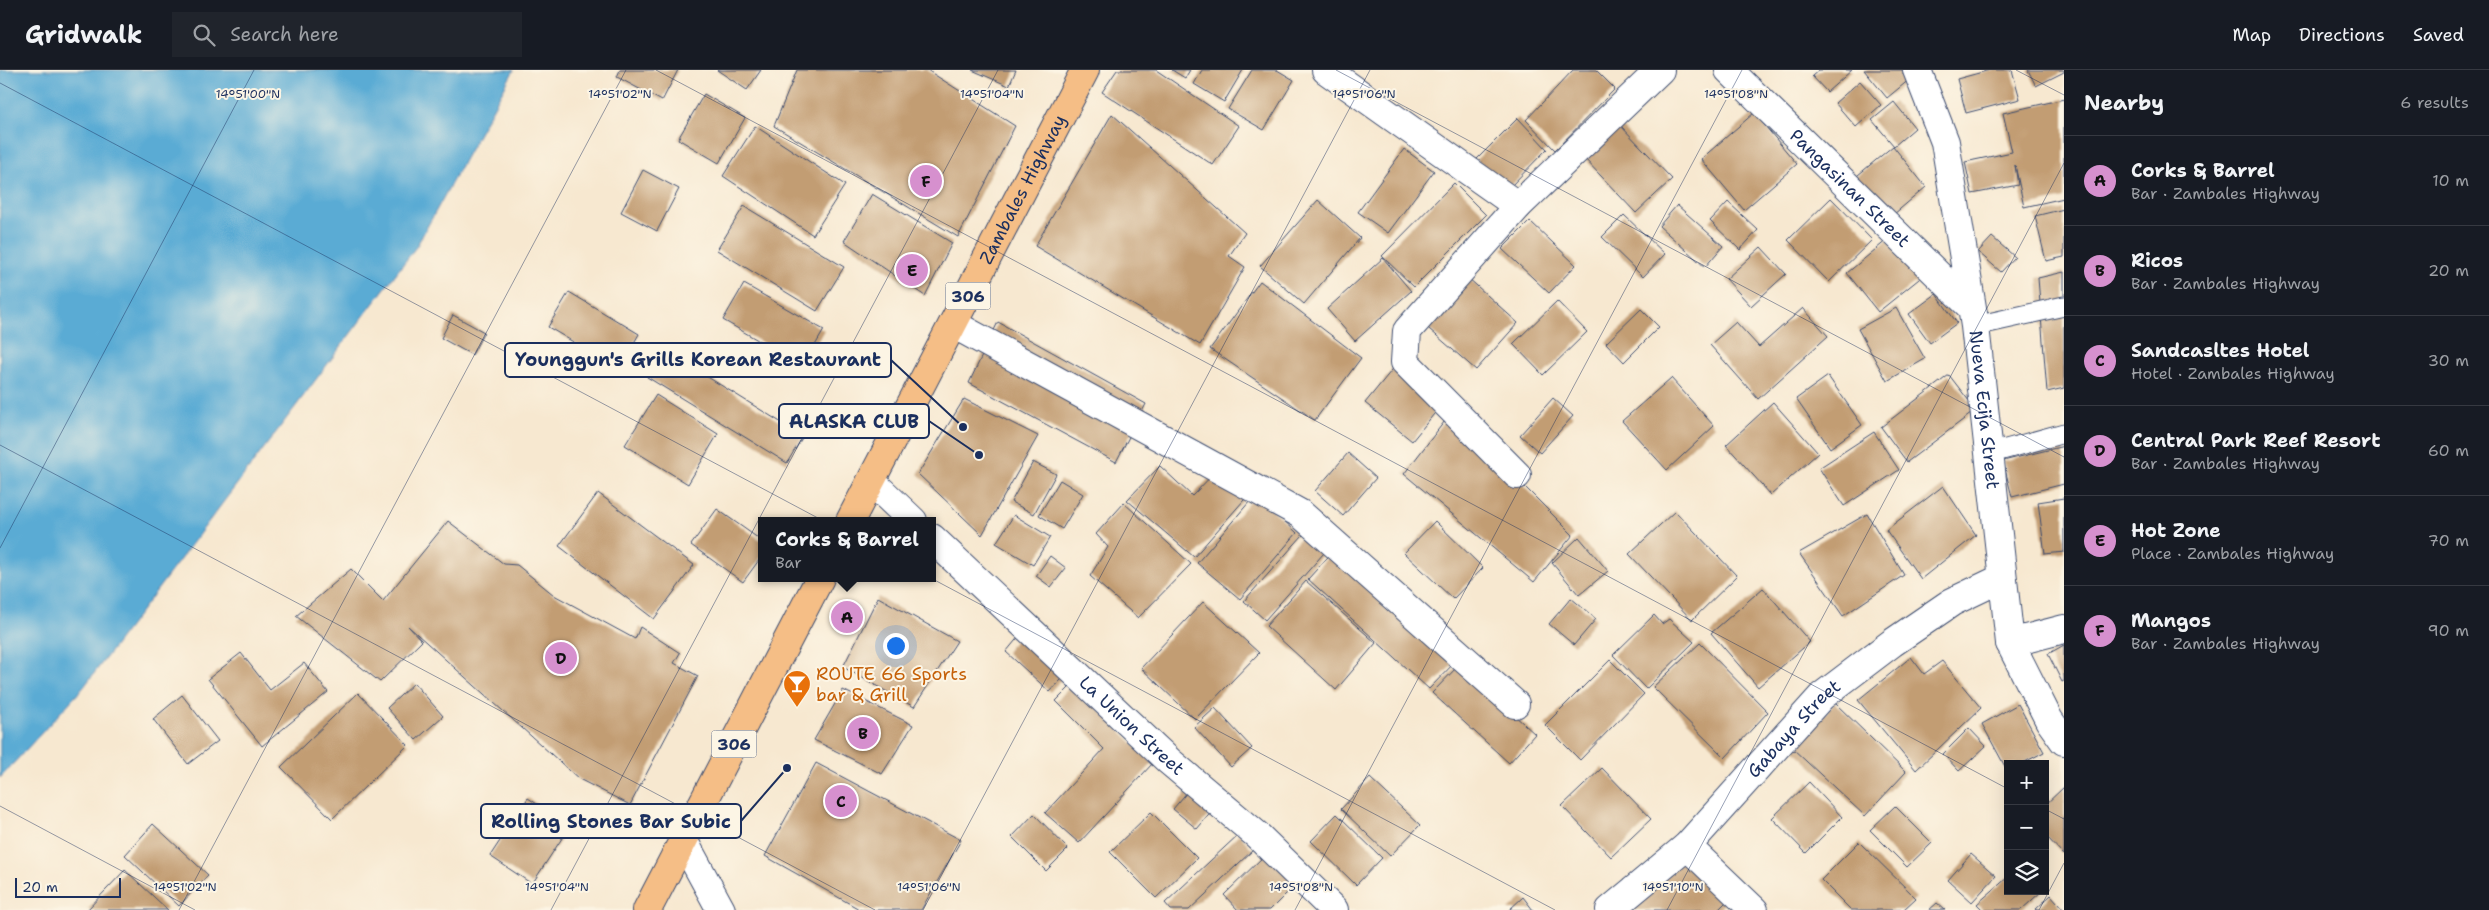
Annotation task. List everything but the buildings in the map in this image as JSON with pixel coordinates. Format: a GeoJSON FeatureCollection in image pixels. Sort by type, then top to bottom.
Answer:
{"type":"FeatureCollection","features":[{"type":"Feature","properties":{"kind":"main road","name":"Zambales Highway"},"geometry":{"type":"LineString","coordinates":[[852,517],[1085,70]]}},
{"type":"Feature","properties":{"kind":"main road","name":"306"},"geometry":{"type":"LineString","coordinates":[[647,910],[818,582]]}},
{"type":"Feature","properties":{"kind":"street"},"geometry":{"type":"LineString","coordinates":[[1326,70],[1518,206]]}},
{"type":"Feature","properties":{"kind":"street"},"geometry":{"type":"LineString","coordinates":[[1517,475],[1405,362],[1407,331],[1518,206],[1660,70]]}},
{"type":"Feature","properties":{"kind":"street","name":"Pangasinan Street"},"geometry":{"type":"LineString","coordinates":[[1729,70],[1973,316]]}},
{"type":"Feature","properties":{"kind":"street","name":"Nueva Ecija Street"},"geometry":{"type":"LineString","coordinates":[[1917,70],[1946,142],[1973,316],[2010,643],[2049,720],[2064,740]]}},
{"type":"Feature","properties":{"kind":"street"},"geometry":{"type":"LineString","coordinates":[[953,324],[1301,514],[1515,704]]}},
{"type":"Feature","properties":{"kind":"street"},"geometry":{"type":"LineString","coordinates":[[871,481],[909,517]]}},
{"type":"Feature","properties":{"kind":"street","name":"La Union Street"},"geometry":{"type":"LineString","coordinates":[[936,542],[1169,761],[1257,835],[1334,910]]}},
{"type":"Feature","properties":{"kind":"street","name":"Gabaya Street"},"geometry":{"type":"LineString","coordinates":[[1610,910],[1687,846],[1822,696],[1892,643],[1952,602],[2002,578]]}},
{"type":"Feature","properties":{"kind":"street"},"geometry":{"type":"LineString","coordinates":[[2010,643],[2064,629]]}},
{"type":"Feature","properties":{"kind":"street"},"geometry":{"type":"LineString","coordinates":[[683,840],[721,910]]}},
{"type":"Feature","properties":{"kind":"street"},"geometry":{"type":"LineString","coordinates":[[1687,846],[1754,910]]}},
{"type":"Feature","properties":{"kind":"lane"},"geometry":{"type":"LineString","coordinates":[[1973,316],[2064,306]]}},
{"type":"Feature","properties":{"kind":"lane"},"geometry":{"type":"LineString","coordinates":[[1988,454],[2064,433]]}},
{"type":"Feature","properties":{"kind":"water"},"geometry":{"type":"Polygon","coordinates":[[[0,70],[514,70],[416,247],[83,688],[0,778],[0,70]]]}},
{"type":"Feature","properties":{"kind":"place","name":"Mangos"},"geometry":{"type":"Point","coordinates":[926,181]}},
{"type":"Feature","properties":{"kind":"place","name":"Hot Zone"},"geometry":{"type":"Point","coordinates":[912,270]}},
{"type":"Feature","properties":{"kind":"place","name":"Younggun's Grills Korean Restaurant"},"geometry":{"type":"Point","coordinates":[963,427]}},
{"type":"Feature","properties":{"kind":"place","name":"ALASKA CLUB"},"geometry":{"type":"Point","coordinates":[979,455]}},
{"type":"Feature","properties":{"kind":"place","name":"Corks & Barrel"},"geometry":{"type":"Point","coordinates":[847,617]}},
{"type":"Feature","properties":{"kind":"place","name":"Central Park Reef Resort"},"geometry":{"type":"Point","coordinates":[561,658]}},
{"type":"Feature","properties":{"kind":"place","name":"ROUTE 66 Sports bar & Grill"},"geometry":{"type":"Point","coordinates":[797,708]}},
{"type":"Feature","properties":{"kind":"place","name":"Ricos"},"geometry":{"type":"Point","coordinates":[863,733]}},
{"type":"Feature","properties":{"kind":"place","name":"Rolling Stones Bar Subic"},"geometry":{"type":"Point","coordinates":[787,768]}},
{"type":"Feature","properties":{"kind":"place","name":"Sandcasltes Hotel"},"geometry":{"type":"Point","coordinates":[841,801]}}]}
